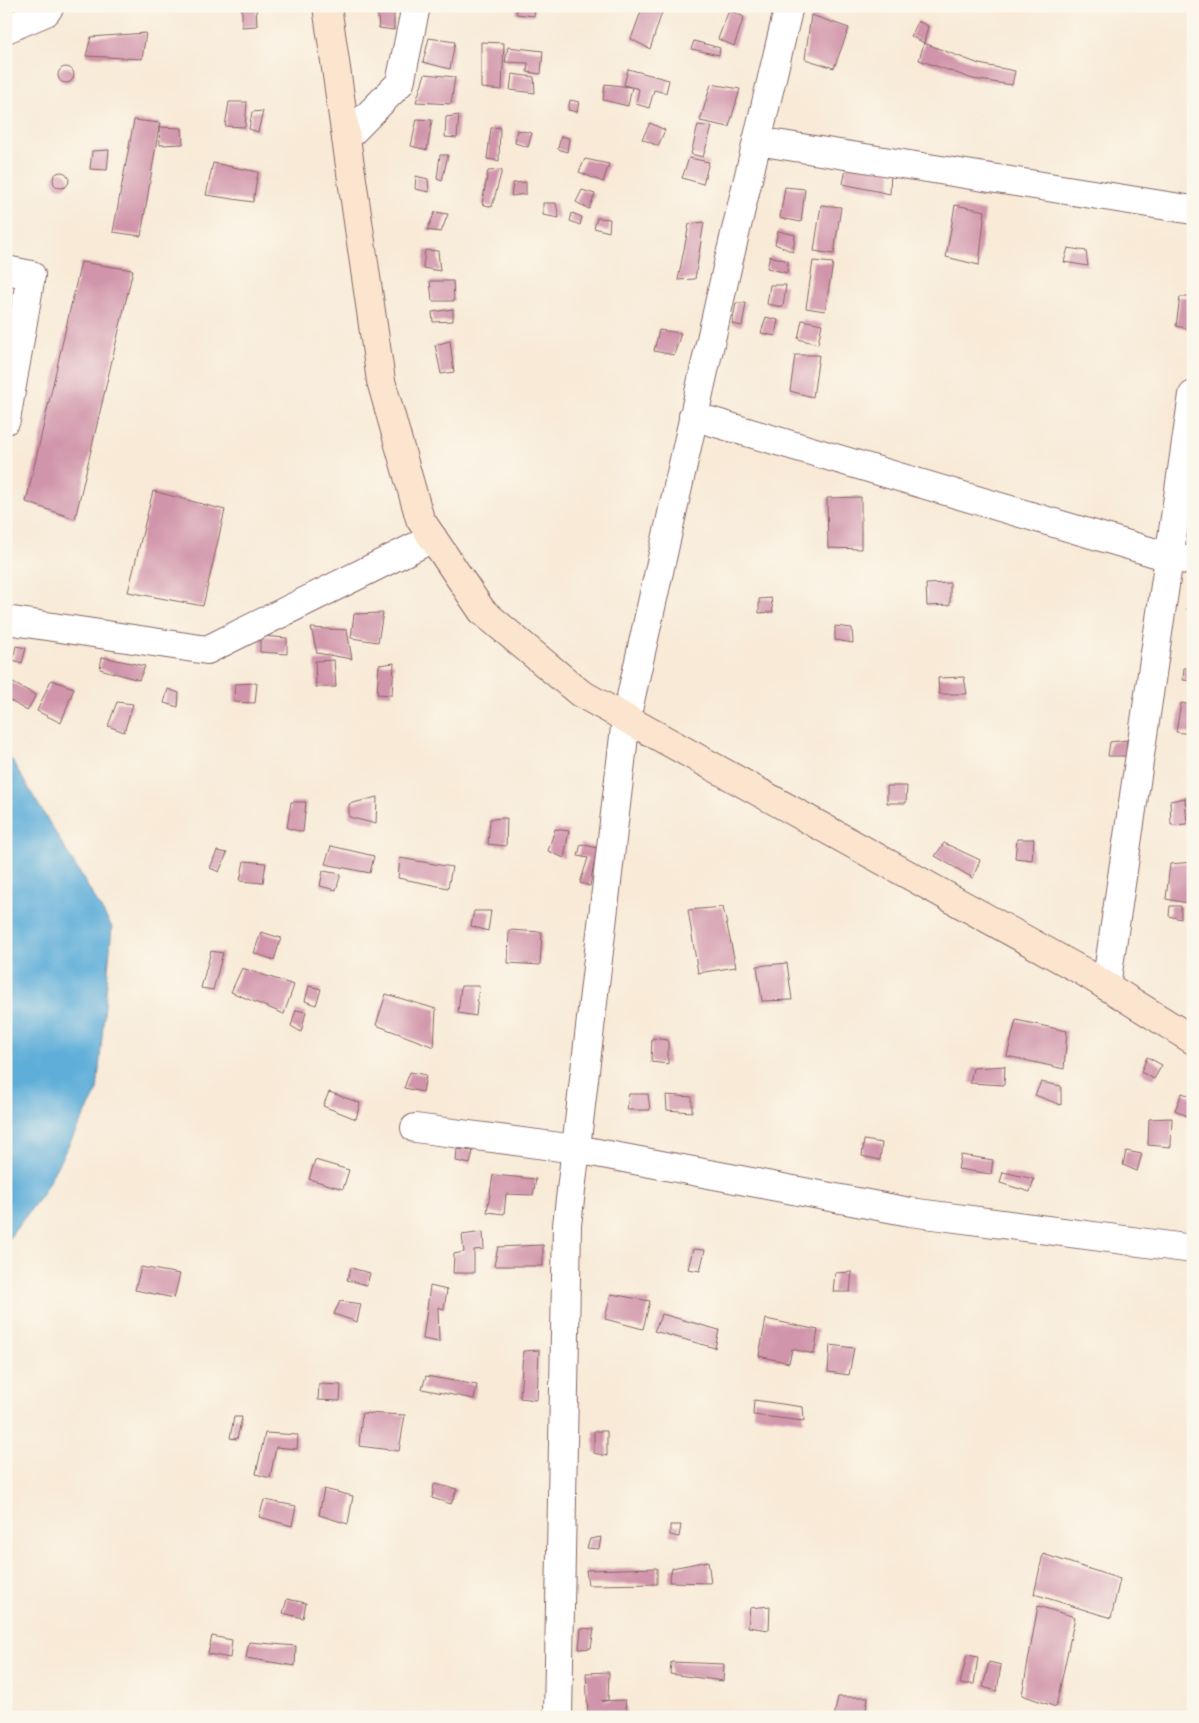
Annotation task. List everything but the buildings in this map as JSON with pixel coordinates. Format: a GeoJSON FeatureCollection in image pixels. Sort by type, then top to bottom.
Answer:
{"type":"FeatureCollection","features":[{"type":"Feature","properties":{"kind":"main road"},"geometry":{"type":"LineString","coordinates":[[327,6],[381,381],[420,519],[482,611],[580,693],[1084,972],[1193,1040]]}},
{"type":"Feature","properties":{"kind":"street"},"geometry":{"type":"LineString","coordinates":[[6,29],[46,12],[50,6]]}},
{"type":"Feature","properties":{"kind":"street"},"geometry":{"type":"LineString","coordinates":[[346,138],[400,83],[416,6]]}},
{"type":"Feature","properties":{"kind":"street"},"geometry":{"type":"LineString","coordinates":[[558,1717],[567,1225],[626,719],[789,6]]}},
{"type":"Feature","properties":{"kind":"street"},"geometry":{"type":"LineString","coordinates":[[757,141],[1193,210]]}},
{"type":"Feature","properties":{"kind":"street"},"geometry":{"type":"LineString","coordinates":[[6,270],[31,275],[6,420]]}},
{"type":"Feature","properties":{"kind":"street"},"geometry":{"type":"LineString","coordinates":[[1106,986],[1181,559],[1193,395]]}},
{"type":"Feature","properties":{"kind":"street"},"geometry":{"type":"LineString","coordinates":[[694,416],[1181,559]]}},
{"type":"Feature","properties":{"kind":"street"},"geometry":{"type":"LineString","coordinates":[[6,620],[207,650],[433,538]]}},
{"type":"Feature","properties":{"kind":"street"},"geometry":{"type":"LineString","coordinates":[[416,1128],[576,1149],[910,1212],[1193,1249]]}},
{"type":"Feature","properties":{"kind":"water"},"geometry":{"type":"Polygon","coordinates":[[[6,758],[11,759],[112,927],[97,1092],[41,1196],[6,1242],[6,758]]]}}]}
